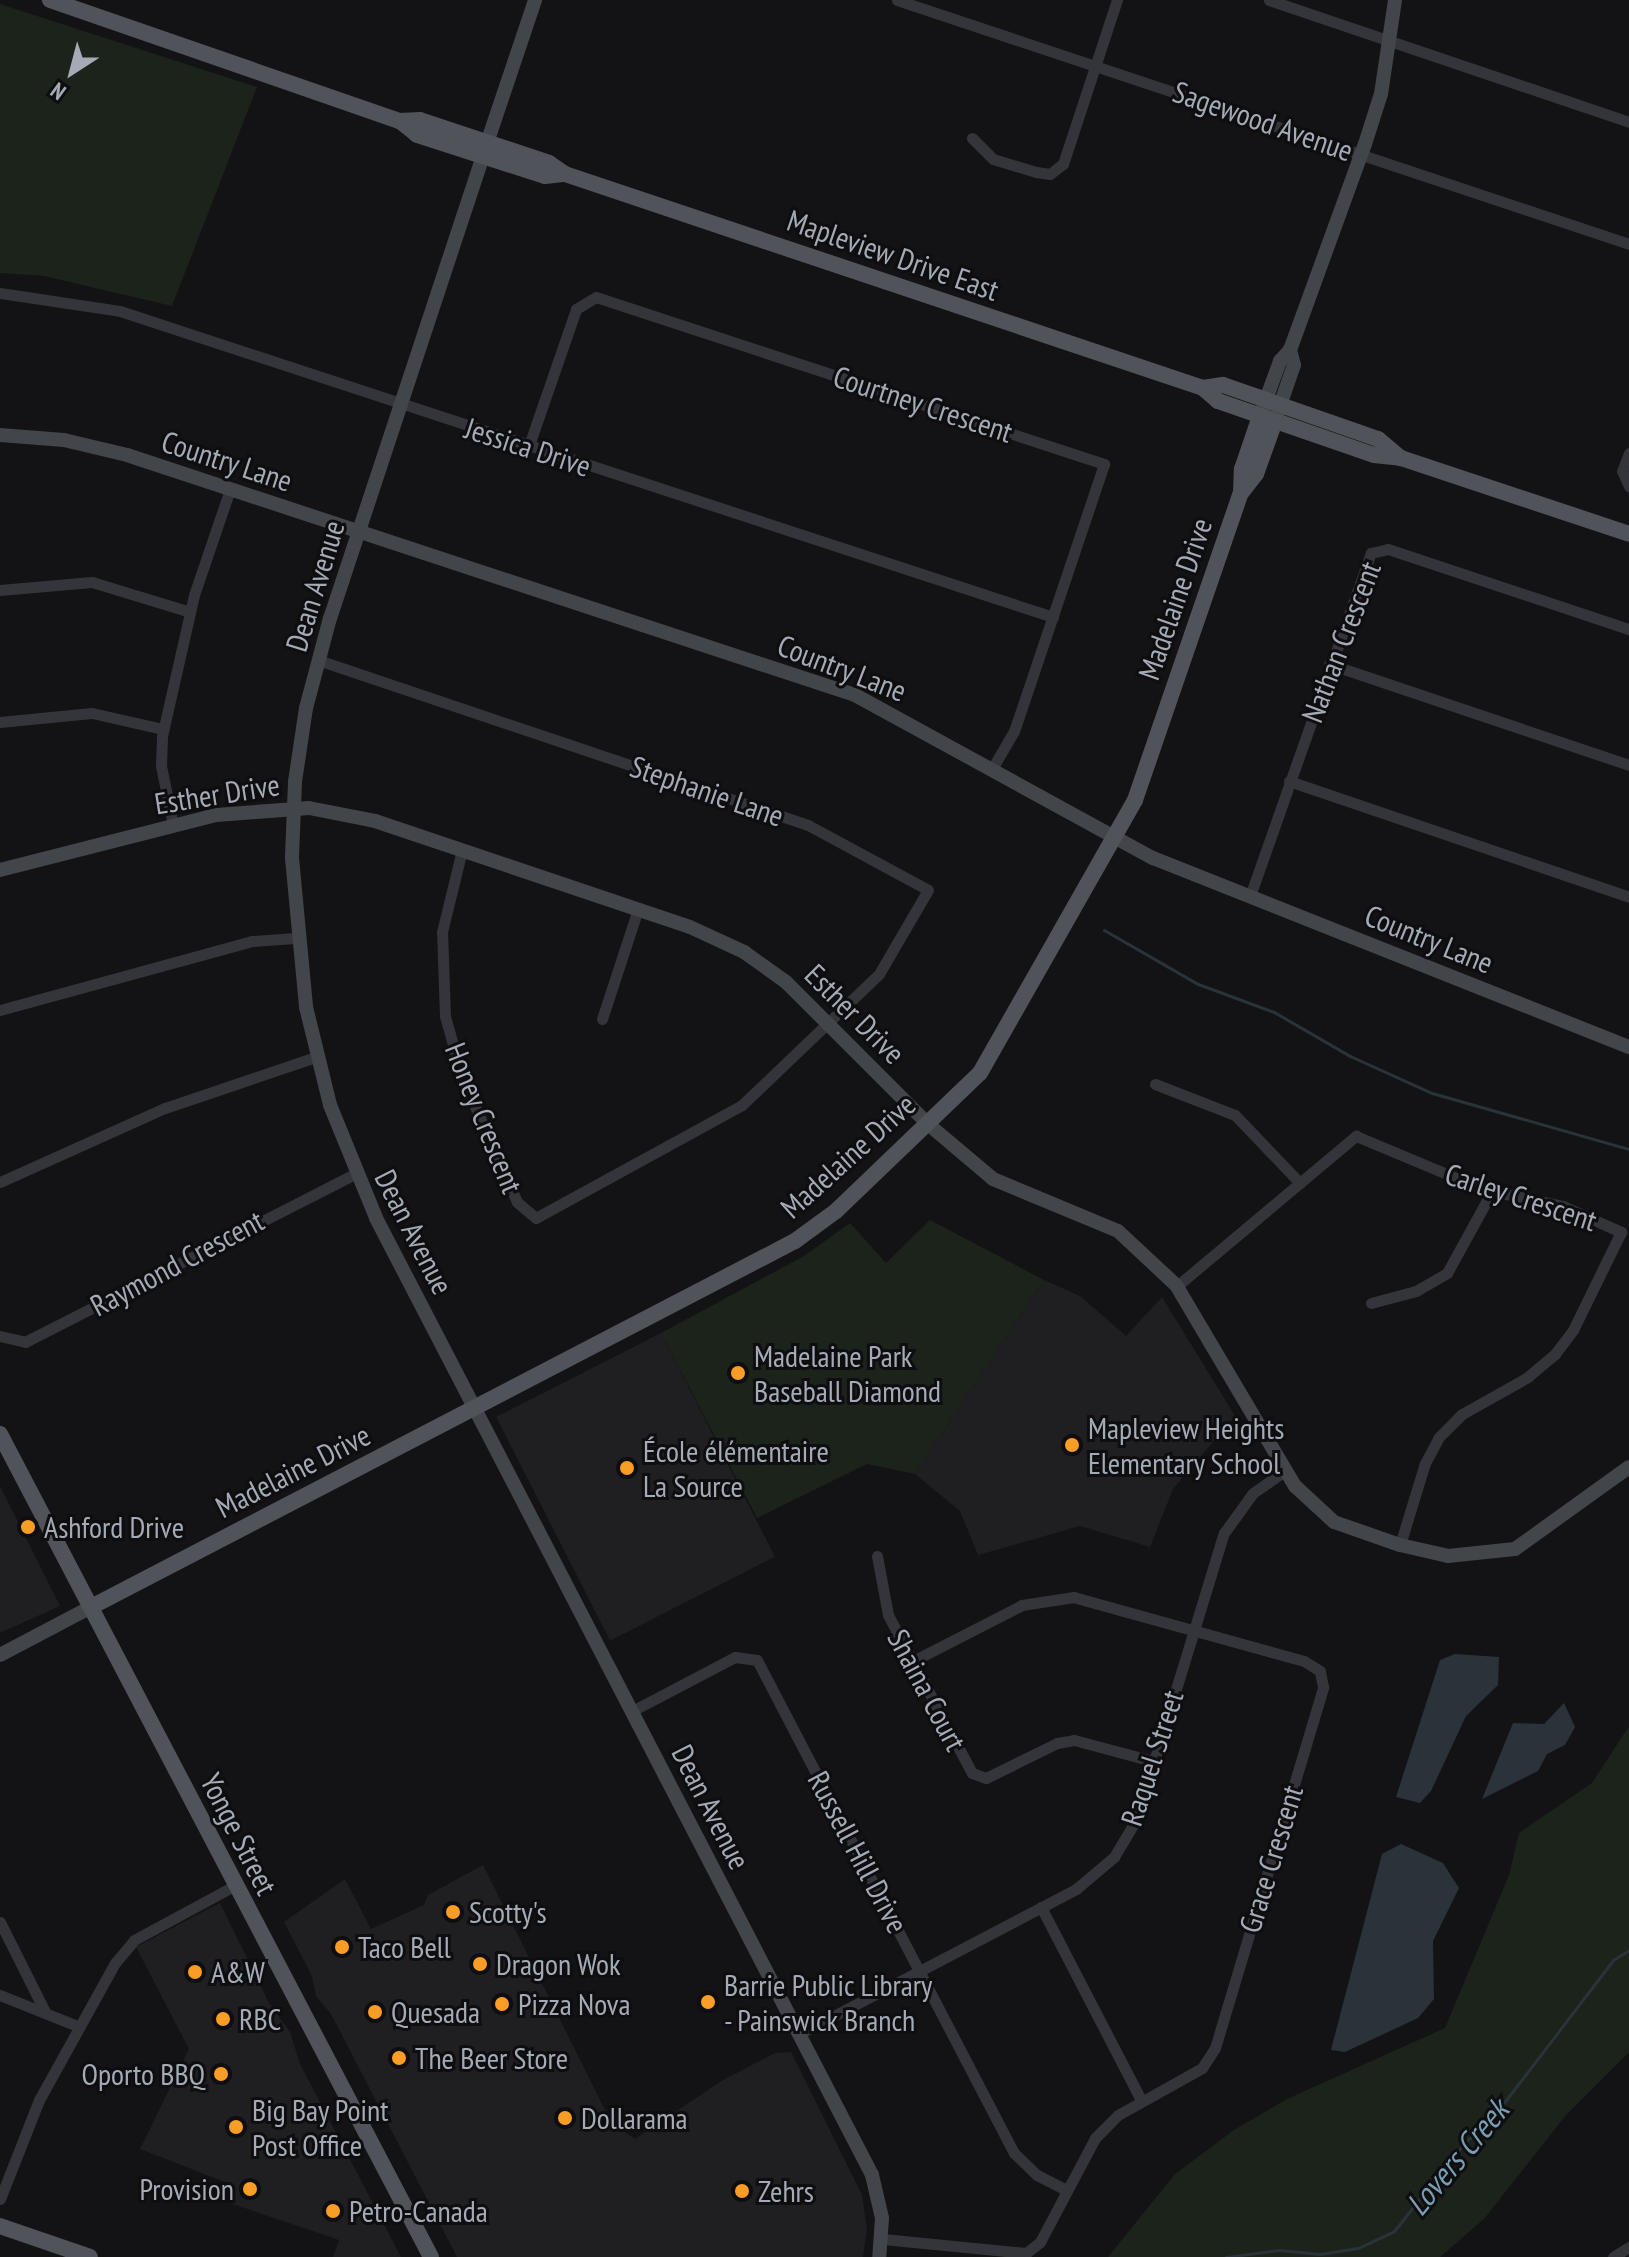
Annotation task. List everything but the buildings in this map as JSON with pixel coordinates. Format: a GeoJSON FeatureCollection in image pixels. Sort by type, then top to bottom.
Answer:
{"type":"FeatureCollection","features":[{"type":"Feature","properties":{"kind":"main road","name":"Mapleview Drive East"},"geometry":{"type":"LineString","coordinates":[[50,0],[400,121],[420,120],[485,149],[1203,388],[1223,385],[1270,410],[1378,439],[1401,458],[1629,534]]}},
{"type":"Feature","properties":{"kind":"main road","name":"Madelaine Drive"},"geometry":{"type":"LineString","coordinates":[[91,1607],[810,1232],[928,1124],[991,1060],[1135,800],[1241,493],[1242,469],[1270,410]]}},
{"type":"Feature","properties":{"kind":"main road","name":"Yonge Street"},"geometry":{"type":"LineString","coordinates":[[0,1434],[234,1886],[431,2257]]}},
{"type":"Feature","properties":{"kind":"main road"},"geometry":{"type":"LineString","coordinates":[[0,2226],[90,2257]]}},
{"type":"Feature","properties":{"kind":"street","name":"Dean Avenue"},"geometry":{"type":"LineString","coordinates":[[535,0],[318,660],[306,708],[293,807],[295,938],[316,1057],[355,1174],[872,2175],[881,2203],[883,2239],[879,2257]]}},
{"type":"Feature","properties":{"kind":"street","name":"Sagewood Avenue"},"geometry":{"type":"LineString","coordinates":[[897,0],[1629,244]]}},
{"type":"Feature","properties":{"kind":"street"},"geometry":{"type":"LineString","coordinates":[[972,138],[993,159],[1050,174],[1063,164],[1117,0]]}},
{"type":"Feature","properties":{"kind":"street"},"geometry":{"type":"LineString","coordinates":[[1269,0],[1629,122]]}},
{"type":"Feature","properties":{"kind":"street","name":"Madelaine Drive"},"geometry":{"type":"LineString","coordinates":[[1270,410],[1294,365],[1290,350],[1362,154],[1391,41],[1395,0]]}},
{"type":"Feature","properties":{"kind":"street","name":"Jessica Drive"},"geometry":{"type":"LineString","coordinates":[[0,293],[55,297],[120,311],[528,448],[667,487],[1053,617]]}},
{"type":"Feature","properties":{"kind":"street","name":"Courtney Crescent"},"geometry":{"type":"LineString","coordinates":[[528,448],[576,309],[588,298],[604,299],[1104,464],[1014,731],[992,769]]}},
{"type":"Feature","properties":{"kind":"street","name":"Country Lane"},"geometry":{"type":"LineString","coordinates":[[0,435],[95,446],[862,698],[1114,838],[1250,896],[1629,1047]]}},
{"type":"Feature","properties":{"kind":"street"},"geometry":{"type":"LineString","coordinates":[[1629,453],[1622,471],[1629,486]]}},
{"type":"Feature","properties":{"kind":"street"},"geometry":{"type":"LineString","coordinates":[[173,825],[161,766],[163,729],[190,612],[230,489]]}},
{"type":"Feature","properties":{"kind":"street","name":"Nathan Crescent"},"geometry":{"type":"LineString","coordinates":[[1250,896],[1362,568],[1379,548],[1629,629]]}},
{"type":"Feature","properties":{"kind":"street"},"geometry":{"type":"LineString","coordinates":[[0,590],[92,582],[190,612]]}},
{"type":"Feature","properties":{"kind":"street","name":"Stephanie Lane"},"geometry":{"type":"LineString","coordinates":[[318,660],[805,824],[928,890],[883,968],[828,1023]]}},
{"type":"Feature","properties":{"kind":"street"},"geometry":{"type":"LineString","coordinates":[[1329,664],[1629,765]]}},
{"type":"Feature","properties":{"kind":"street"},"geometry":{"type":"LineString","coordinates":[[0,722],[92,713],[163,729]]}},
{"type":"Feature","properties":{"kind":"street"},"geometry":{"type":"LineString","coordinates":[[1289,781],[1629,897]]}},
{"type":"Feature","properties":{"kind":"street","name":"Esther Drive"},"geometry":{"type":"LineString","coordinates":[[0,870],[173,825],[235,812],[293,807],[355,815],[638,909],[744,952],[786,982],[928,1124],[993,1179],[1118,1231],[1177,1286],[1285,1471],[1307,1499],[1334,1522],[1400,1545],[1448,1556],[1515,1549],[1629,1467]]}},
{"type":"Feature","properties":{"kind":"street","name":"Honey Crescent"},"geometry":{"type":"LineString","coordinates":[[462,850],[442,932],[445,1016],[465,1084],[517,1202],[530,1216],[547,1215],[731,1114],[828,1023]]}},
{"type":"Feature","properties":{"kind":"street"},"geometry":{"type":"LineString","coordinates":[[602,1019],[638,909]]}},
{"type":"Feature","properties":{"kind":"street"},"geometry":{"type":"LineString","coordinates":[[0,1010],[252,941],[295,938]]}},
{"type":"Feature","properties":{"kind":"street"},"geometry":{"type":"LineString","coordinates":[[0,1182],[165,1108],[316,1057]]}},
{"type":"Feature","properties":{"kind":"street"},"geometry":{"type":"LineString","coordinates":[[1155,1084],[1235,1115],[1300,1183]]}},
{"type":"Feature","properties":{"kind":"street","name":"Carley Crescent"},"geometry":{"type":"LineString","coordinates":[[1177,1286],[1356,1136],[1492,1191],[1563,1206],[1621,1232],[1573,1330],[1555,1354],[1528,1377],[1462,1414],[1439,1437],[1426,1460],[1400,1545]]}},
{"type":"Feature","properties":{"kind":"street","name":"Raymond Crescent"},"geometry":{"type":"LineString","coordinates":[[0,1336],[25,1342],[355,1174]]}},
{"type":"Feature","properties":{"kind":"street"},"geometry":{"type":"LineString","coordinates":[[1371,1303],[1406,1295],[1447,1273],[1492,1191]]}},
{"type":"Feature","properties":{"kind":"street","name":"Raquel Street"},"geometry":{"type":"LineString","coordinates":[[799,2034],[1090,1879],[1123,1846],[1229,1523],[1253,1493],[1285,1471]]}},
{"type":"Feature","properties":{"kind":"street","name":"Shaina Court"},"geometry":{"type":"LineString","coordinates":[[877,1556],[888,1615],[967,1766],[978,1777],[993,1776],[1065,1741],[1086,1742],[1153,1761]]}},
{"type":"Feature","properties":{"kind":"street","name":"Grace Crescent"},"geometry":{"type":"LineString","coordinates":[[883,2239],[1026,2253],[1040,2242],[1095,2138],[1141,2100],[1195,2074],[1215,2048],[1323,1687],[1313,1665],[1097,1600],[1049,1598],[1008,1611],[913,1661]]}},
{"type":"Feature","properties":{"kind":"street"},"geometry":{"type":"LineString","coordinates":[[0,1655],[91,1607]]}},
{"type":"Feature","properties":{"kind":"street","name":"Russell Hill Drive"},"geometry":{"type":"LineString","coordinates":[[632,1711],[735,1657],[757,1660],[1014,2153],[1037,2175],[1066,2190]]}},
{"type":"Feature","properties":{"kind":"street"},"geometry":{"type":"LineString","coordinates":[[0,2199],[39,2100],[77,2026],[134,1940],[234,1886]]}},
{"type":"Feature","properties":{"kind":"street"},"geometry":{"type":"LineString","coordinates":[[1041,1907],[1141,2100]]}},
{"type":"Feature","properties":{"kind":"street"},"geometry":{"type":"LineString","coordinates":[[0,1922],[45,2012]]}},
{"type":"Feature","properties":{"kind":"street"},"geometry":{"type":"LineString","coordinates":[[0,1995],[77,2026]]}},
{"type":"Feature","properties":{"kind":"street"},"geometry":{"type":"LineString","coordinates":[[1613,2257],[1629,2247]]}},
{"type":"Feature","properties":{"kind":"shaded area"},"geometry":{"type":"Polygon","coordinates":[[[0,4],[257,87],[172,306],[44,276],[0,273],[0,4]]]}},
{"type":"Feature","properties":{"kind":"shaded area"},"geometry":{"type":"Polygon","coordinates":[[[930,1220],[1044,1280],[915,1474],[867,1464],[757,1518],[661,1333],[804,1256],[850,1223],[886,1263],[930,1220]]]}},
{"type":"Feature","properties":{"kind":"shaded area","name":"Mapleview Heights Elementary School"},"geometry":{"type":"Polygon","coordinates":[[[1044,1280],[1080,1296],[1126,1336],[1162,1297],[1235,1416],[1173,1489],[1150,1547],[1080,1526],[978,1555],[960,1511],[915,1474],[1044,1280]]]}},
{"type":"Feature","properties":{"kind":"shaded area","name":"École élémentaire La Source"},"geometry":{"type":"Polygon","coordinates":[[[661,1333],[775,1557],[610,1641],[496,1417],[661,1333]]]}},
{"type":"Feature","properties":{"kind":"shaded area"},"geometry":{"type":"Polygon","coordinates":[[[0,1486],[60,1606],[0,1633],[0,1486]]]}},
{"type":"Feature","properties":{"kind":"shaded area"},"geometry":{"type":"Polygon","coordinates":[[[1455,1654],[1499,1657],[1498,1685],[1466,1716],[1431,1791],[1420,1803],[1396,1797],[1440,1660],[1455,1654]]]}},
{"type":"Feature","properties":{"kind":"shaded area"},"geometry":{"type":"Polygon","coordinates":[[[1564,1703],[1575,1727],[1565,1745],[1547,1754],[1538,1771],[1482,1799],[1513,1723],[1544,1724],[1564,1703]]]}},
{"type":"Feature","properties":{"kind":"shaded area"},"geometry":{"type":"Polygon","coordinates":[[[1629,1726],[1629,2052],[1566,2115],[1484,2219],[1440,2257],[1108,2257],[1175,2174],[1234,2130],[1287,2099],[1445,2028],[1509,1875],[1519,1833],[1592,1783],[1629,1726]]]}},
{"type":"Feature","properties":{"kind":"shaded area"},"geometry":{"type":"Polygon","coordinates":[[[1401,1844],[1443,1863],[1459,1888],[1433,1941],[1434,1999],[1418,2018],[1345,2052],[1331,2050],[1382,1854],[1401,1844]]]}},
{"type":"Feature","properties":{"kind":"shaded area"},"geometry":{"type":"Polygon","coordinates":[[[483,1865],[612,2124],[635,2139],[723,2080],[775,2053],[791,2052],[862,2195],[867,2229],[863,2257],[457,2257],[331,2014],[316,1996],[312,1976],[284,1922],[345,1879],[371,1929],[424,1905],[428,1895],[483,1865]]]}},
{"type":"Feature","properties":{"kind":"shaded area"},"geometry":{"type":"Polygon","coordinates":[[[220,1903],[269,2003],[290,2032],[300,2064],[401,2257],[333,2257],[339,2240],[233,2204],[225,2182],[140,2149],[189,2049],[136,1947],[220,1903]]]}},
{"type":"Feature","properties":{"kind":"waterway"},"geometry":{"type":"LineString","coordinates":[[1104,930],[1198,984],[1274,1012],[1350,1056],[1432,1093],[1629,1149]]}},
{"type":"Feature","properties":{"kind":"waterway","name":"Lovers Creek"},"geometry":{"type":"LineString","coordinates":[[1226,2257],[1279,2250],[1320,2254],[1358,2248],[1394,2231],[1465,2142],[1490,2121],[1613,1960],[1629,1950]]}},
{"type":"Feature","properties":{"kind":"place","name":"Madelaine Park Baseball Diamond"},"geometry":{"type":"Point","coordinates":[738,1373]}},
{"type":"Feature","properties":{"kind":"place","name":"Mapleview Heights Elementary School"},"geometry":{"type":"Point","coordinates":[1072,1445]}},
{"type":"Feature","properties":{"kind":"place","name":"École élémentaire La Source"},"geometry":{"type":"Point","coordinates":[627,1468]}},
{"type":"Feature","properties":{"kind":"place","name":"Ashford Drive"},"geometry":{"type":"Point","coordinates":[28,1527]}},
{"type":"Feature","properties":{"kind":"place","name":"Scotty's"},"geometry":{"type":"Point","coordinates":[453,1912]}},
{"type":"Feature","properties":{"kind":"place","name":"Taco Bell"},"geometry":{"type":"Point","coordinates":[342,1947]}},
{"type":"Feature","properties":{"kind":"place","name":"Dragon Wok"},"geometry":{"type":"Point","coordinates":[480,1964]}},
{"type":"Feature","properties":{"kind":"place","name":"A&W"},"geometry":{"type":"Point","coordinates":[195,1972]}},
{"type":"Feature","properties":{"kind":"place","name":"Barrie Public Library - Painswick Branch"},"geometry":{"type":"Point","coordinates":[708,2002]}},
{"type":"Feature","properties":{"kind":"place","name":"Pizza Nova"},"geometry":{"type":"Point","coordinates":[502,2004]}},
{"type":"Feature","properties":{"kind":"place","name":"Quesada"},"geometry":{"type":"Point","coordinates":[375,2012]}},
{"type":"Feature","properties":{"kind":"place","name":"RBC"},"geometry":{"type":"Point","coordinates":[223,2019]}},
{"type":"Feature","properties":{"kind":"place","name":"The Beer Store"},"geometry":{"type":"Point","coordinates":[399,2058]}},
{"type":"Feature","properties":{"kind":"place","name":"Oporto BBQ"},"geometry":{"type":"Point","coordinates":[221,2074]}},
{"type":"Feature","properties":{"kind":"place","name":"Dollarama"},"geometry":{"type":"Point","coordinates":[565,2118]}},
{"type":"Feature","properties":{"kind":"place","name":"Big Bay Point Post Office"},"geometry":{"type":"Point","coordinates":[236,2127]}},
{"type":"Feature","properties":{"kind":"place","name":"Provision"},"geometry":{"type":"Point","coordinates":[250,2189]}},
{"type":"Feature","properties":{"kind":"place","name":"Zehrs"},"geometry":{"type":"Point","coordinates":[742,2191]}},
{"type":"Feature","properties":{"kind":"place","name":"Petro-Canada"},"geometry":{"type":"Point","coordinates":[333,2211]}}]}
